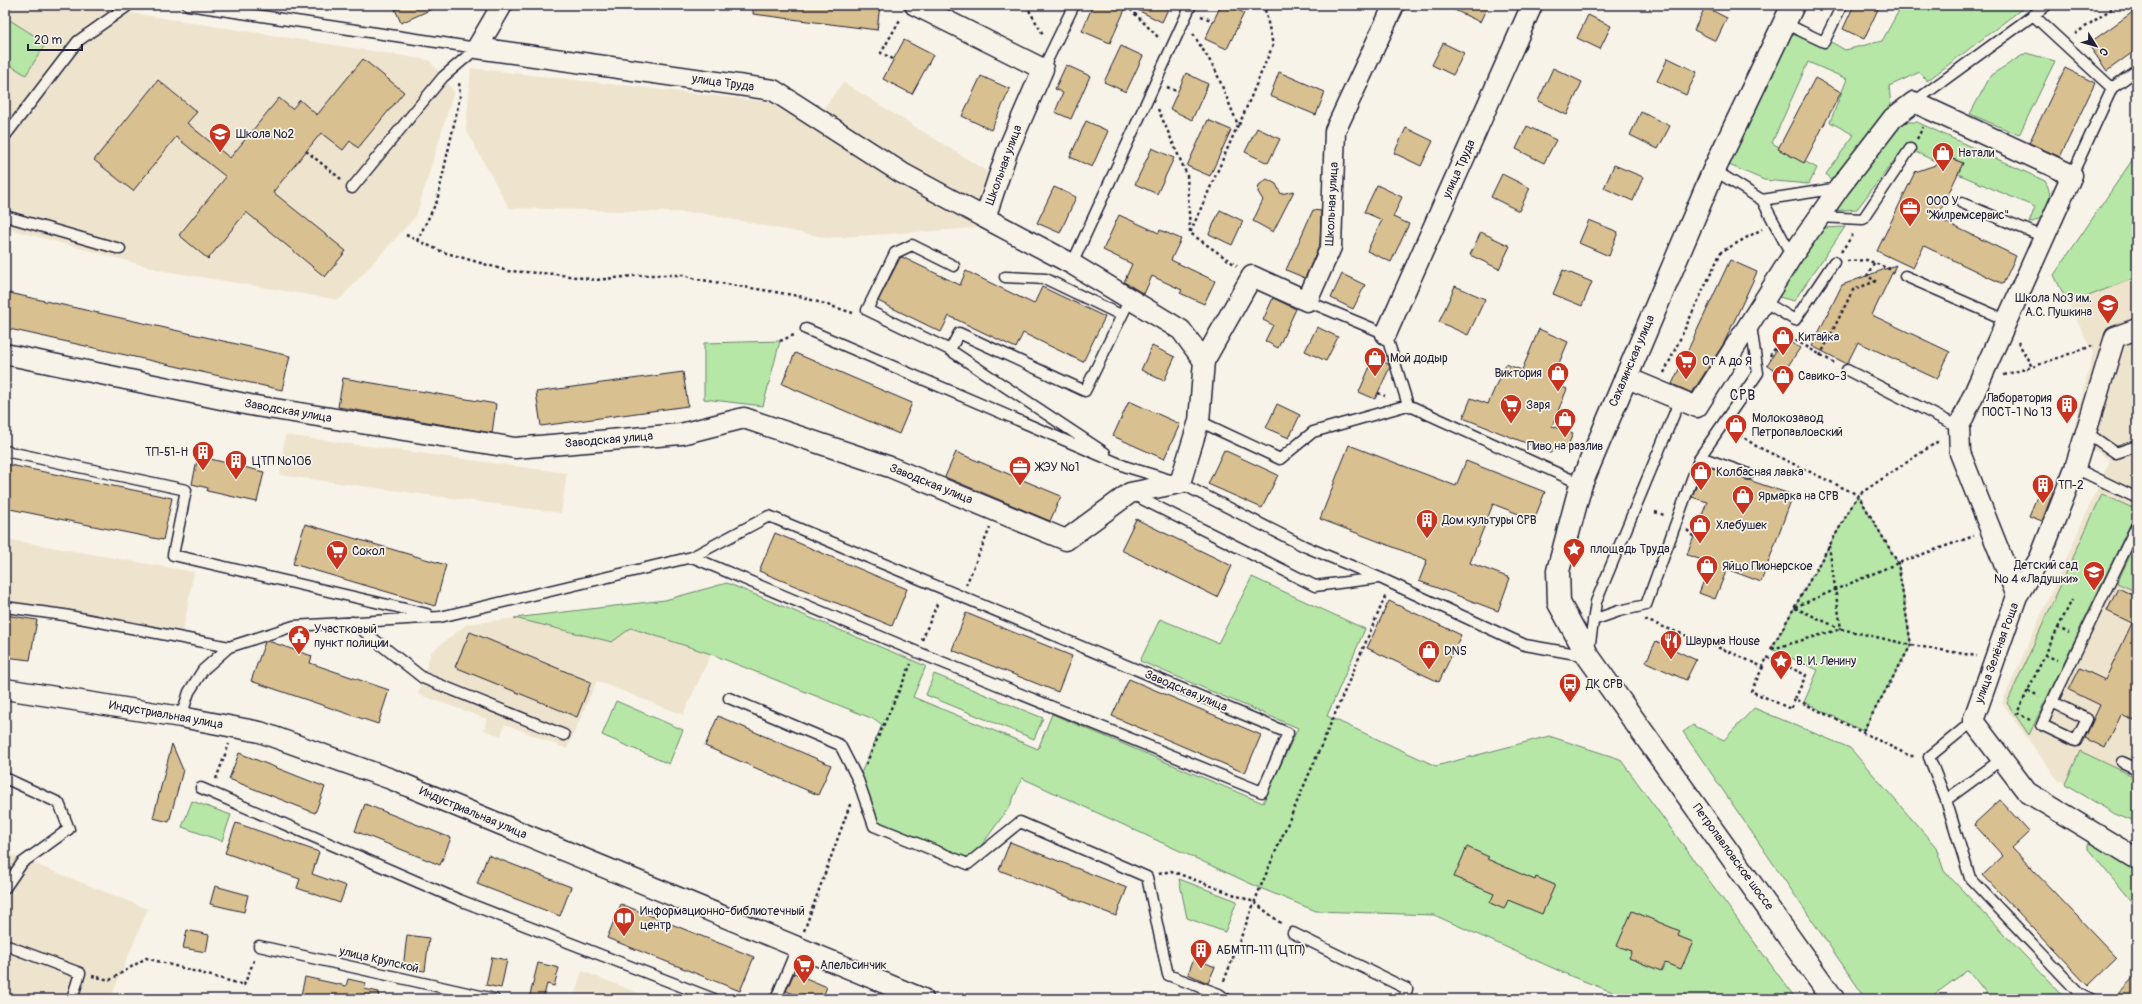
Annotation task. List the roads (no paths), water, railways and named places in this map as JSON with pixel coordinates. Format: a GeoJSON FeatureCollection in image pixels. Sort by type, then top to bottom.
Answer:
{"type":"FeatureCollection","features":[{"type":"Feature","properties":{"kind":"street"},"geometry":{"type":"LineString","coordinates":[[477,48],[502,5]]}},
{"type":"Feature","properties":{"kind":"street","name":"Школьная улица"},"geometry":{"type":"LineString","coordinates":[[1307,301],[1331,247],[1335,131],[1394,5]]}},
{"type":"Feature","properties":{"kind":"street","name":"улица Труда"},"geometry":{"type":"LineString","coordinates":[[1386,334],[1532,5]]}},
{"type":"Feature","properties":{"kind":"street"},"geometry":{"type":"LineString","coordinates":[[910,8],[1043,69]]}},
{"type":"Feature","properties":{"kind":"street","name":"Сахалинская улица"},"geometry":{"type":"LineString","coordinates":[[1631,717],[1588,656],[1559,602],[1558,571],[1580,484],[1714,170],[1789,14]]}},
{"type":"Feature","properties":{"kind":"street","name":"улица Труда"},"geometry":{"type":"LineString","coordinates":[[477,48],[773,90],[902,173],[985,218]]}},
{"type":"Feature","properties":{"kind":"street","name":"Школьная улица"},"geometry":{"type":"LineString","coordinates":[[1043,69],[1007,152],[985,218],[1072,264],[1126,307],[1181,330],[1204,361]]}},
{"type":"Feature","properties":{"kind":"street"},"geometry":{"type":"LineString","coordinates":[[1625,377],[1696,407],[1818,217],[1893,118],[1914,102],[2072,175],[1959,427],[1960,454],[2017,596]]}},
{"type":"Feature","properties":{"kind":"street"},"geometry":{"type":"LineString","coordinates":[[1180,483],[1200,421],[1204,361],[1252,276],[1307,301]]}},
{"type":"Feature","properties":{"kind":"street","name":"улица Зелёная Роща"},"geometry":{"type":"LineString","coordinates":[[1973,721],[2017,596],[2040,558],[2075,468],[2115,337],[2137,329]]}},
{"type":"Feature","properties":{"kind":"street","name":"Заводская улица"},"geometry":{"type":"LineString","coordinates":[[5,354],[250,405],[515,448],[681,434],[744,418],[890,467],[1066,540],[1130,493],[1180,483]]}},
{"type":"Feature","properties":{"kind":"street","name":"Индустриальная улица"},"geometry":{"type":"LineString","coordinates":[[5,690],[182,717],[260,732],[391,779],[800,940],[923,999]]}},
{"type":"Feature","properties":{"kind":"street","name":"Петропавловское шоссе"},"geometry":{"type":"LineString","coordinates":[[1631,717],[1833,999]]}},
{"type":"Feature","properties":{"kind":"street"},"geometry":{"type":"LineString","coordinates":[[1973,721],[2028,792],[2137,859]]}},
{"type":"Feature","properties":{"kind":"lane"},"geometry":{"type":"LineString","coordinates":[[5,136],[78,41],[129,5]]}},
{"type":"Feature","properties":{"kind":"lane"},"geometry":{"type":"LineString","coordinates":[[188,5],[477,48]]}},
{"type":"Feature","properties":{"kind":"lane"},"geometry":{"type":"LineString","coordinates":[[1043,69],[1074,5]]}},
{"type":"Feature","properties":{"kind":"lane"},"geometry":{"type":"LineString","coordinates":[[1072,264],[1191,5]]}},
{"type":"Feature","properties":{"kind":"lane"},"geometry":{"type":"LineString","coordinates":[[1789,14],[1824,42],[1842,5]]}},
{"type":"Feature","properties":{"kind":"lane"},"geometry":{"type":"LineString","coordinates":[[1914,102],[2034,16],[2047,5]]}},
{"type":"Feature","properties":{"kind":"lane"},"geometry":{"type":"LineString","coordinates":[[2034,16],[2112,88]]}},
{"type":"Feature","properties":{"kind":"lane"},"geometry":{"type":"LineString","coordinates":[[352,188],[443,77],[477,48]]}},
{"type":"Feature","properties":{"kind":"lane"},"geometry":{"type":"LineString","coordinates":[[2072,175],[2112,88],[2137,70]]}},
{"type":"Feature","properties":{"kind":"lane"},"geometry":{"type":"LineString","coordinates":[[1818,217],[1863,219],[1910,150]]}},
{"type":"Feature","properties":{"kind":"lane"},"geometry":{"type":"LineString","coordinates":[[1714,170],[1762,200],[1792,256]]}},
{"type":"Feature","properties":{"kind":"lane"},"geometry":{"type":"LineString","coordinates":[[1762,200],[1839,188]]}},
{"type":"Feature","properties":{"kind":"lane"},"geometry":{"type":"LineString","coordinates":[[1962,204],[2044,237]]}},
{"type":"Feature","properties":{"kind":"lane"},"geometry":{"type":"LineString","coordinates":[[5,216],[120,249]]}},
{"type":"Feature","properties":{"kind":"lane"},"geometry":{"type":"LineString","coordinates":[[954,266],[912,245],[896,253],[867,310],[950,350],[1127,467]]}},
{"type":"Feature","properties":{"kind":"lane"},"geometry":{"type":"LineString","coordinates":[[1763,301],[1795,320],[1834,262]]}},
{"type":"Feature","properties":{"kind":"lane"},"geometry":{"type":"LineString","coordinates":[[1904,276],[2006,320]]}},
{"type":"Feature","properties":{"kind":"lane"},"geometry":{"type":"LineString","coordinates":[[950,350],[959,333],[1085,391],[1126,307],[1046,279],[1005,277]]}},
{"type":"Feature","properties":{"kind":"lane"},"geometry":{"type":"LineString","coordinates":[[1307,301],[1386,334],[1408,405]]}},
{"type":"Feature","properties":{"kind":"lane"},"geometry":{"type":"LineString","coordinates":[[1593,620],[1619,611],[1646,605],[1700,457],[1758,373],[1750,322]]}},
{"type":"Feature","properties":{"kind":"lane"},"geometry":{"type":"LineString","coordinates":[[806,329],[1127,467],[1180,483],[1304,546],[1380,578],[1526,645],[1588,656],[1596,602],[1680,400]]}},
{"type":"Feature","properties":{"kind":"lane"},"geometry":{"type":"LineString","coordinates":[[1847,370],[1959,427]]}},
{"type":"Feature","properties":{"kind":"lane"},"geometry":{"type":"LineString","coordinates":[[1200,421],[1280,459],[1313,432],[1408,405],[1580,484]]}},
{"type":"Feature","properties":{"kind":"lane"},"geometry":{"type":"LineString","coordinates":[[2086,432],[2116,453],[2137,446]]}},
{"type":"Feature","properties":{"kind":"lane","name":"Заводская улица"},"geometry":{"type":"LineString","coordinates":[[5,451],[186,490],[173,555],[440,617]]}},
{"type":"Feature","properties":{"kind":"lane"},"geometry":{"type":"LineString","coordinates":[[1700,457],[1748,474]]}},
{"type":"Feature","properties":{"kind":"lane"},"geometry":{"type":"LineString","coordinates":[[2075,468],[2137,498]]}},
{"type":"Feature","properties":{"kind":"lane"},"geometry":{"type":"LineString","coordinates":[[1130,493],[1316,586],[1380,578]]}},
{"type":"Feature","properties":{"kind":"lane","name":"Заводская улица"},"geometry":{"type":"LineString","coordinates":[[182,717],[189,692],[203,670],[229,647],[294,626],[440,617],[692,557],[769,516],[1288,733],[1262,792],[917,652],[692,557]]}},
{"type":"Feature","properties":{"kind":"lane"},"geometry":{"type":"LineString","coordinates":[[2052,702],[2087,719],[2076,741],[2042,725],[2052,702],[2137,525]]}},
{"type":"Feature","properties":{"kind":"lane"},"geometry":{"type":"LineString","coordinates":[[5,607],[64,615],[229,647]]}},
{"type":"Feature","properties":{"kind":"lane"},"geometry":{"type":"LineString","coordinates":[[352,622],[423,678],[564,735]]}},
{"type":"Feature","properties":{"kind":"lane"},"geometry":{"type":"LineString","coordinates":[[729,698],[840,745],[858,780],[874,826],[968,864],[1020,822],[1147,877],[1168,975],[1222,997]]}},
{"type":"Feature","properties":{"kind":"lane"},"geometry":{"type":"LineString","coordinates":[[1973,721],[1929,757],[1946,800],[1970,878],[2079,993],[2091,999]]}},
{"type":"Feature","properties":{"kind":"lane"},"geometry":{"type":"LineString","coordinates":[[1946,800],[2002,759]]}},
{"type":"Feature","properties":{"kind":"lane"},"geometry":{"type":"LineString","coordinates":[[2122,762],[2137,769]]}},
{"type":"Feature","properties":{"kind":"lane"},"geometry":{"type":"LineString","coordinates":[[5,778],[59,803],[69,829],[22,863],[5,888]]}},
{"type":"Feature","properties":{"kind":"lane"},"geometry":{"type":"LineString","coordinates":[[201,788],[457,899],[714,999]]}},
{"type":"Feature","properties":{"kind":"lane"},"geometry":{"type":"LineString","coordinates":[[1293,933],[1407,989],[1404,999]]}},
{"type":"Feature","properties":{"kind":"lane"},"geometry":{"type":"LineString","coordinates":[[776,999],[800,940]]}},
{"type":"Feature","properties":{"kind":"lane"},"geometry":{"type":"LineString","coordinates":[[5,945],[80,973],[72,999]]}},
{"type":"Feature","properties":{"kind":"lane","name":"улица Крупской"},"geometry":{"type":"LineString","coordinates":[[259,946],[494,999]]}},
{"type":"Feature","properties":{"kind":"place","name":"Школа №2"},"geometry":{"type":"Point","coordinates":[220,154]}},
{"type":"Feature","properties":{"kind":"place","name":"Натали"},"geometry":{"type":"Point","coordinates":[1943,172]}},
{"type":"Feature","properties":{"kind":"place","name":"ООО У \"Жилремсервис\""},"geometry":{"type":"Point","coordinates":[1910,228]}},
{"type":"Feature","properties":{"kind":"place","name":"Школа №3 им. А.С. Пушкина"},"geometry":{"type":"Point","coordinates":[2108,324]}},
{"type":"Feature","properties":{"kind":"place","name":"Китайка"},"geometry":{"type":"Point","coordinates":[1783,356]}},
{"type":"Feature","properties":{"kind":"place","name":"Мой додыр"},"geometry":{"type":"Point","coordinates":[1375,378]}},
{"type":"Feature","properties":{"kind":"place","name":"От А до Я"},"geometry":{"type":"Point","coordinates":[1686,380]}},
{"type":"Feature","properties":{"kind":"place","name":"Виктория"},"geometry":{"type":"Point","coordinates":[1558,392]}},
{"type":"Feature","properties":{"kind":"place","name":"Савико-3"},"geometry":{"type":"Point","coordinates":[1783,396]}},
{"type":"Feature","properties":{"kind":"place","name":"Заря"},"geometry":{"type":"Point","coordinates":[1511,424]}},
{"type":"Feature","properties":{"kind":"place","name":"Лаборатория ПОСТ-1 № 13"},"geometry":{"type":"Point","coordinates":[2067,424]}},
{"type":"Feature","properties":{"kind":"place","name":"Пиво на разлив"},"geometry":{"type":"Point","coordinates":[1565,438]}},
{"type":"Feature","properties":{"kind":"place","name":"Молокозавод Петропавловский"},"geometry":{"type":"Point","coordinates":[1736,444]}},
{"type":"Feature","properties":{"kind":"place","name":"ТП-51-Н"},"geometry":{"type":"Point","coordinates":[203,472]}},
{"type":"Feature","properties":{"kind":"place","name":"ЦТП №106"},"geometry":{"type":"Point","coordinates":[236,480]}},
{"type":"Feature","properties":{"kind":"place","name":"ЖЭУ №1"},"geometry":{"type":"Point","coordinates":[1020,486]}},
{"type":"Feature","properties":{"kind":"place","name":"Колбасная лавка"},"geometry":{"type":"Point","coordinates":[1701,492]}},
{"type":"Feature","properties":{"kind":"place","name":"ТП-2"},"geometry":{"type":"Point","coordinates":[2043,504]}},
{"type":"Feature","properties":{"kind":"place","name":"Ярмарка на СРВ"},"geometry":{"type":"Point","coordinates":[1743,516]}},
{"type":"Feature","properties":{"kind":"place","name":"Дом культуры СРВ"},"geometry":{"type":"Point","coordinates":[1427,540]}},
{"type":"Feature","properties":{"kind":"place","name":"Хлебушек"},"geometry":{"type":"Point","coordinates":[1700,544]}},
{"type":"Feature","properties":{"kind":"place","name":"площадь Труда"},"geometry":{"type":"Point","coordinates":[1574,568]}},
{"type":"Feature","properties":{"kind":"place","name":"Сокол"},"geometry":{"type":"Point","coordinates":[337,570]}},
{"type":"Feature","properties":{"kind":"place","name":"Яйцо Пионерское"},"geometry":{"type":"Point","coordinates":[1707,586]}},
{"type":"Feature","properties":{"kind":"place","name":"Детский сад № 4 «Ладушки»"},"geometry":{"type":"Point","coordinates":[2094,592]}},
{"type":"Feature","properties":{"kind":"place","name":"Участковый пункт полиции"},"geometry":{"type":"Point","coordinates":[299,656]}},
{"type":"Feature","properties":{"kind":"place","name":"Шаурма House"},"geometry":{"type":"Point","coordinates":[1671,660]}},
{"type":"Feature","properties":{"kind":"place","name":"DNS"},"geometry":{"type":"Point","coordinates":[1429,670]}},
{"type":"Feature","properties":{"kind":"place","name":"В. И. Ленину"},"geometry":{"type":"Point","coordinates":[1781,680]}},
{"type":"Feature","properties":{"kind":"place","name":"ДК СРВ"},"geometry":{"type":"Point","coordinates":[1570,704]}},
{"type":"Feature","properties":{"kind":"place","name":"Информационно-библиотечный центр"},"geometry":{"type":"Point","coordinates":[624,938]}},
{"type":"Feature","properties":{"kind":"place","name":"АБМТП-111 (ЦТП)"},"geometry":{"type":"Point","coordinates":[1201,970]}},
{"type":"Feature","properties":{"kind":"place","name":"Апельсинчик"},"geometry":{"type":"Point","coordinates":[804,984]}},
{"type":"Feature","properties":{"kind":"district","name":"СРВ"},"geometry":{"type":"Point","coordinates":[1743,395]}}]}
